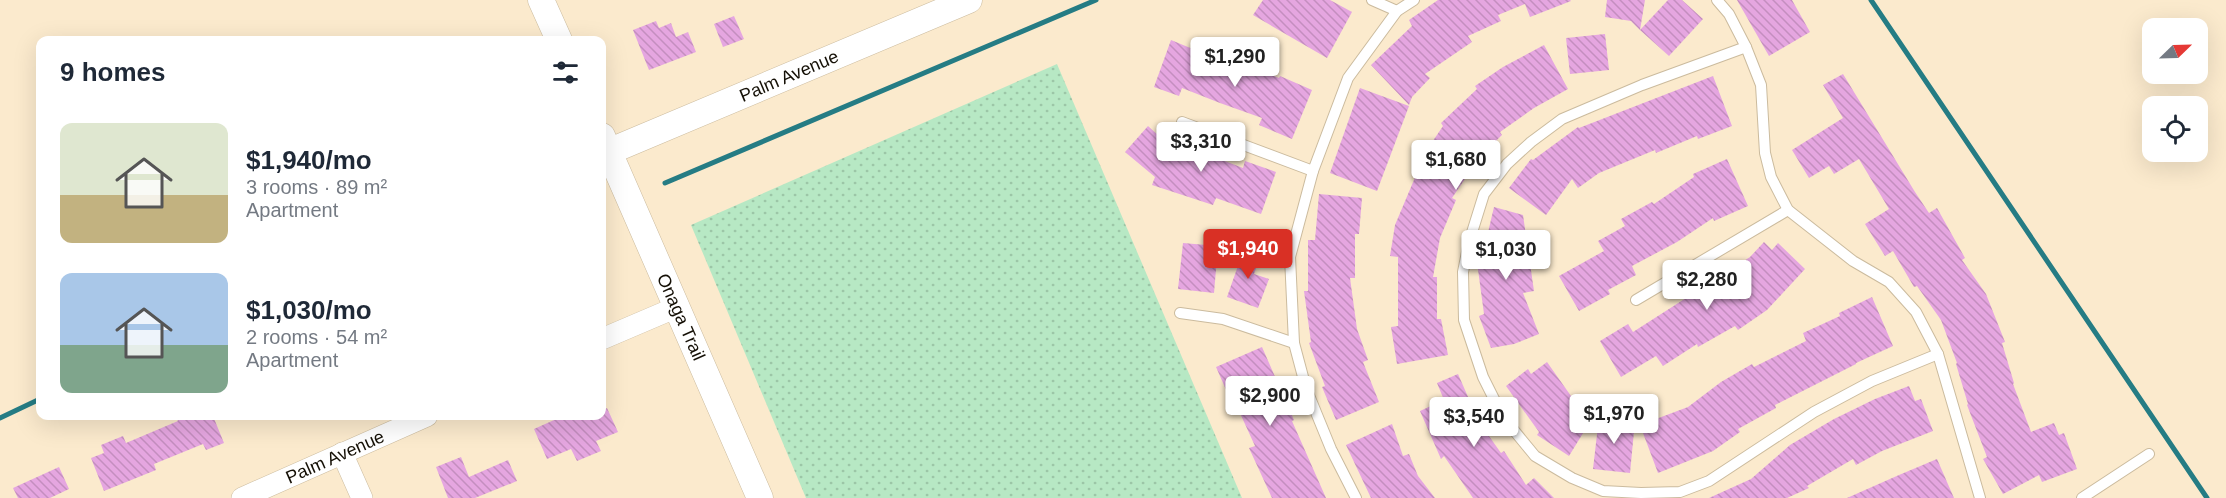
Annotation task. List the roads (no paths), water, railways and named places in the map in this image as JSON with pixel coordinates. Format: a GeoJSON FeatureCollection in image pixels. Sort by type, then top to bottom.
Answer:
{"type":"FeatureCollection","features":[{"type":"Feature","properties":{"kind":"street"},"geometry":{"type":"LineString","coordinates":[[541,0],[557,36]]}},
{"type":"Feature","properties":{"kind":"street","name":"Palm Avenue"},"geometry":{"type":"LineString","coordinates":[[606,144],[939,6],[969,0]]}},
{"type":"Feature","properties":{"kind":"street","name":"Onaga Trail"},"geometry":{"type":"LineString","coordinates":[[606,146],[760,498]]}},
{"type":"Feature","properties":{"kind":"street"},"geometry":{"type":"LineString","coordinates":[[606,337],[677,307]]}},
{"type":"Feature","properties":{"kind":"street","name":"Palm Avenue"},"geometry":{"type":"LineString","coordinates":[[242,498],[418,420]]}},
{"type":"Feature","properties":{"kind":"street"},"geometry":{"type":"LineString","coordinates":[[342,453],[362,498]]}},
{"type":"Feature","properties":{"kind":"lane"},"geometry":{"type":"LineString","coordinates":[[1372,0],[1396,11]]}},
{"type":"Feature","properties":{"kind":"lane"},"geometry":{"type":"LineString","coordinates":[[1356,498],[1331,449],[1306,388],[1294,343],[1290,257],[1313,171],[1348,78],[1396,11],[1414,0]]}},
{"type":"Feature","properties":{"kind":"lane"},"geometry":{"type":"LineString","coordinates":[[1717,0],[1729,14],[1746,47],[1761,86],[1765,153],[1771,177],[1788,210],[1852,261],[1889,282],[1916,312],[1938,354],[1980,498]]}},
{"type":"Feature","properties":{"kind":"lane"},"geometry":{"type":"LineString","coordinates":[[1746,47],[1642,85],[1562,119],[1531,142],[1507,164],[1484,194],[1469,242],[1463,272],[1464,320],[1483,377],[1503,417],[1534,456],[1572,478],[1603,491],[1680,492],[1709,482],[1805,418],[1872,381],[1938,354]]}},
{"type":"Feature","properties":{"kind":"lane"},"geometry":{"type":"LineString","coordinates":[[1182,122],[1313,171]]}},
{"type":"Feature","properties":{"kind":"lane"},"geometry":{"type":"LineString","coordinates":[[1636,300],[1788,210]]}},
{"type":"Feature","properties":{"kind":"lane"},"geometry":{"type":"LineString","coordinates":[[1180,313],[1223,319],[1294,343]]}},
{"type":"Feature","properties":{"kind":"lane"},"geometry":{"type":"LineString","coordinates":[[2082,498],[2149,454]]}},
{"type":"Feature","properties":{"kind":"waterway"},"geometry":{"type":"LineString","coordinates":[[665,183],[1096,0]]}},
{"type":"Feature","properties":{"kind":"waterway"},"geometry":{"type":"LineString","coordinates":[[1871,0],[2207,498]]}},
{"type":"Feature","properties":{"kind":"waterway"},"geometry":{"type":"LineString","coordinates":[[0,418],[36,401]]}}]}
